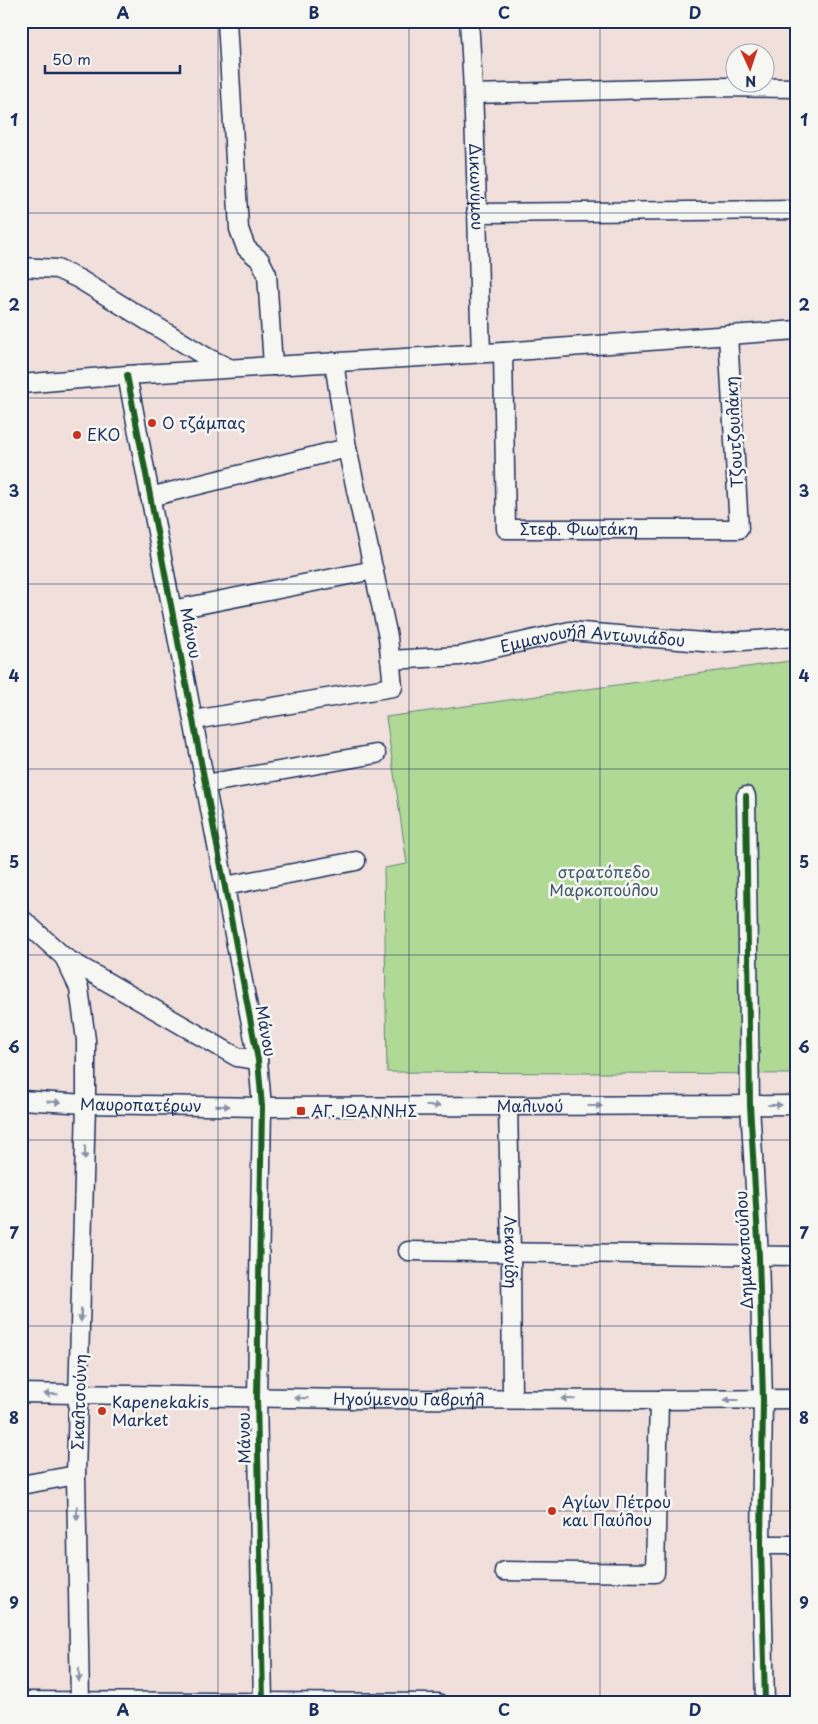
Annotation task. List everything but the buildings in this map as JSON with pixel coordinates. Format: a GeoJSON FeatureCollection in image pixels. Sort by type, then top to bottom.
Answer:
{"type":"FeatureCollection","features":[{"type":"Feature","properties":{"kind":"street"},"geometry":{"type":"LineString","coordinates":[[227,21],[239,229],[246,248],[260,260],[267,274],[273,366]]}},
{"type":"Feature","properties":{"kind":"street","name":"Δικωνύμου"},"geometry":{"type":"LineString","coordinates":[[469,21],[474,94],[481,353]]}},
{"type":"Feature","properties":{"kind":"street"},"geometry":{"type":"LineString","coordinates":[[474,94],[797,88]]}},
{"type":"Feature","properties":{"kind":"street"},"geometry":{"type":"LineString","coordinates":[[476,212],[797,210]]}},
{"type":"Feature","properties":{"kind":"street"},"geometry":{"type":"LineString","coordinates":[[21,267],[57,269],[79,279],[208,358],[229,368]]}},
{"type":"Feature","properties":{"kind":"street"},"geometry":{"type":"LineString","coordinates":[[21,384],[127,375],[503,352],[797,330]]}},
{"type":"Feature","properties":{"kind":"street","name":"Τζουτζουλάκη"},"geometry":{"type":"LineString","coordinates":[[728,335],[739,529]]}},
{"type":"Feature","properties":{"kind":"street","name":"Στεφ. Φιωτάκη"},"geometry":{"type":"LineString","coordinates":[[503,352],[506,529],[739,529]]}},
{"type":"Feature","properties":{"kind":"street"},"geometry":{"type":"LineString","coordinates":[[194,720],[393,687],[388,637],[347,448],[334,362]]}},
{"type":"Feature","properties":{"kind":"street","name":"Μάνου"},"geometry":{"type":"LineString","coordinates":[[127,375],[258,1060],[262,1107],[258,1397],[263,1702]]}},
{"type":"Feature","properties":{"kind":"street"},"geometry":{"type":"LineString","coordinates":[[150,497],[347,448]]}},
{"type":"Feature","properties":{"kind":"street"},"geometry":{"type":"LineString","coordinates":[[172,610],[374,570]]}},
{"type":"Feature","properties":{"kind":"street","name":"Εμμανουήλ Αντωνιάδου"},"geometry":{"type":"LineString","coordinates":[[390,660],[460,656],[570,631],[715,643],[797,637]]}},
{"type":"Feature","properties":{"kind":"street"},"geometry":{"type":"LineString","coordinates":[[205,784],[376,754]]}},
{"type":"Feature","properties":{"kind":"street","name":"Δημακοπούλου"},"geometry":{"type":"LineString","coordinates":[[746,796],[750,1105],[759,1256],[763,1400],[761,1545],[765,1703]]}},
{"type":"Feature","properties":{"kind":"street"},"geometry":{"type":"LineString","coordinates":[[225,886],[356,861]]}},
{"type":"Feature","properties":{"kind":"street"},"geometry":{"type":"LineString","coordinates":[[24,923],[64,957],[237,1057],[258,1060]]}},
{"type":"Feature","properties":{"kind":"street","name":"Σκαλτσούνη"},"geometry":{"type":"LineString","coordinates":[[64,957],[79,988],[86,1040],[76,1475],[80,1702]]}},
{"type":"Feature","properties":{"kind":"street","name":"Μαυροπατέρων"},"geometry":{"type":"LineString","coordinates":[[21,1100],[86,1104],[262,1107]]}},
{"type":"Feature","properties":{"kind":"street","name":"Μαλινού"},"geometry":{"type":"LineString","coordinates":[[262,1107],[797,1105]]}},
{"type":"Feature","properties":{"kind":"street","name":"Λεκανίδη"},"geometry":{"type":"LineString","coordinates":[[508,1106],[512,1253],[512,1398]]}},
{"type":"Feature","properties":{"kind":"street"},"geometry":{"type":"LineString","coordinates":[[408,1251],[797,1256]]}},
{"type":"Feature","properties":{"kind":"street","name":"Ηγούμενου Γαβριήλ"},"geometry":{"type":"LineString","coordinates":[[21,1393],[258,1397],[659,1400],[797,1399]]}},
{"type":"Feature","properties":{"kind":"street"},"geometry":{"type":"LineString","coordinates":[[504,1571],[655,1573],[659,1400]]}},
{"type":"Feature","properties":{"kind":"street"},"geometry":{"type":"LineString","coordinates":[[21,1485],[76,1475]]}},
{"type":"Feature","properties":{"kind":"street"},"geometry":{"type":"LineString","coordinates":[[761,1545],[797,1545]]}},
{"type":"Feature","properties":{"kind":"street"},"geometry":{"type":"LineString","coordinates":[[21,1701],[438,1703]]}},
{"type":"Feature","properties":{"kind":"green space","name":"στρατόπεδο Μαρκοπούλου"},"geometry":{"type":"Polygon","coordinates":[[[797,660],[797,1074],[387,1072],[384,868],[407,864],[386,717],[797,660]]]}},
{"type":"Feature","properties":{"kind":"cycle path"},"geometry":{"type":"LineString","coordinates":[[127,375],[258,1060],[262,1107],[257,1397],[263,1703]]}},
{"type":"Feature","properties":{"kind":"cycle path"},"geometry":{"type":"LineString","coordinates":[[746,796],[750,1105],[759,1256],[763,1400],[761,1545],[765,1703]]}},
{"type":"Feature","properties":{"kind":"place","name":"Ο τζάμπας"},"geometry":{"type":"Point","coordinates":[152,423]}},
{"type":"Feature","properties":{"kind":"place","name":"EKO"},"geometry":{"type":"Point","coordinates":[77,435]}},
{"type":"Feature","properties":{"kind":"place","name":"ΑΓ. ΙΩΑΝΝΗΣ"},"geometry":{"type":"Point","coordinates":[301,1111]}},
{"type":"Feature","properties":{"kind":"place","name":"Kapenekakis Market"},"geometry":{"type":"Point","coordinates":[102,1411]}},
{"type":"Feature","properties":{"kind":"place","name":"Αγίων Πέτρου και Παύλου"},"geometry":{"type":"Point","coordinates":[552,1511]}}]}
